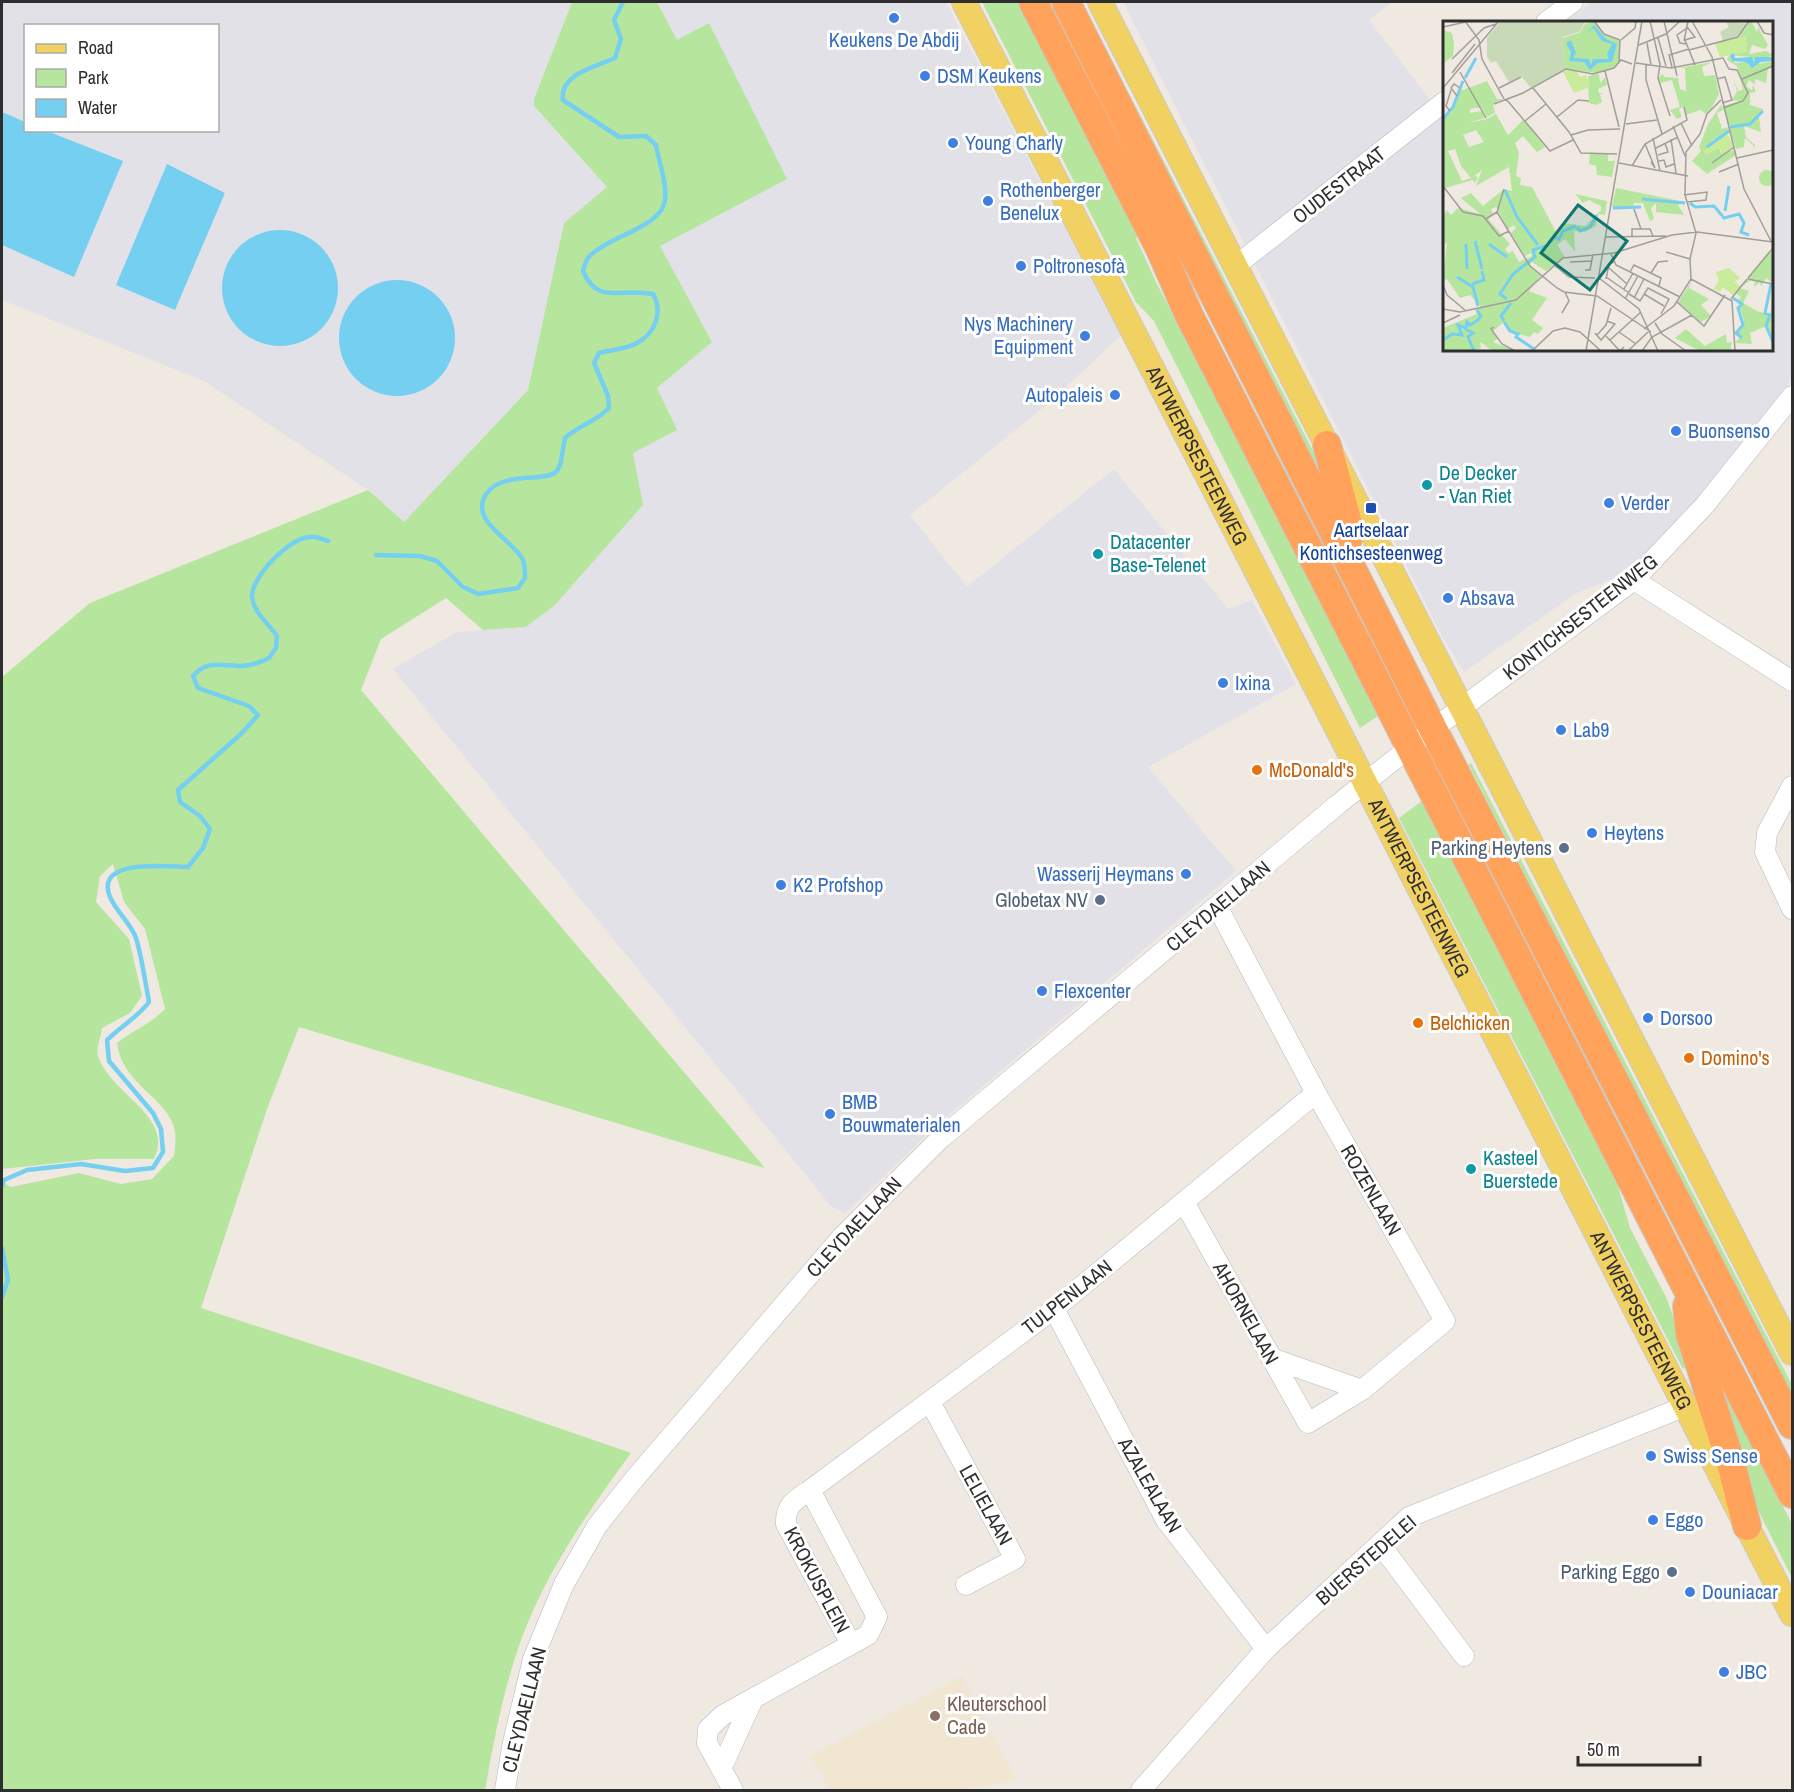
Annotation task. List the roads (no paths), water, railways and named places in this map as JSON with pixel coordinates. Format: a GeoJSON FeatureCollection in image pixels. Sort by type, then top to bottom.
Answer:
{"type":"FeatureCollection","features":[{"type":"Feature","properties":{"kind":"highway"},"geometry":{"type":"LineString","coordinates":[[1033,2],[1792,1494]]}},
{"type":"Feature","properties":{"kind":"highway"},"geometry":{"type":"LineString","coordinates":[[1066,2],[1433,729],[1792,1425]]}},
{"type":"Feature","properties":{"kind":"highway"},"geometry":{"type":"LineString","coordinates":[[1327,446],[1347,520],[1348,559]]}},
{"type":"Feature","properties":{"kind":"highway"},"geometry":{"type":"LineString","coordinates":[[1684,1283],[1690,1334],[1731,1463],[1747,1526]]}},
{"type":"Feature","properties":{"kind":"main road","name":"ANTWERPSESTEENWEG"},"geometry":{"type":"LineString","coordinates":[[964,2],[1792,1614]]}},
{"type":"Feature","properties":{"kind":"main road"},"geometry":{"type":"LineString","coordinates":[[1100,2],[1234,267],[1791,1348]]}},
{"type":"Feature","properties":{"kind":"street"},"geometry":{"type":"LineString","coordinates":[[1547,21],[1573,2]]}},
{"type":"Feature","properties":{"kind":"street","name":"OUDESTRAAT"},"geometry":{"type":"LineString","coordinates":[[1234,267],[1443,103]]}},
{"type":"Feature","properties":{"kind":"street","name":"KONTICHSESTEENWEG"},"geometry":{"type":"LineString","coordinates":[[1364,784],[1433,729],[1634,580],[1705,505],[1792,396]]}},
{"type":"Feature","properties":{"kind":"street"},"geometry":{"type":"LineString","coordinates":[[1634,580],[1792,681]]}},
{"type":"Feature","properties":{"kind":"street","name":"CLEYDAELLAAN"},"geometry":{"type":"LineString","coordinates":[[505,1791],[513,1742],[533,1659],[564,1584],[597,1526],[636,1477],[841,1238],[940,1139],[1364,784]]}},
{"type":"Feature","properties":{"kind":"street"},"geometry":{"type":"LineString","coordinates":[[1792,786],[1767,833],[1765,852],[1792,909]]}},
{"type":"Feature","properties":{"kind":"street","name":"ROZENLAAN"},"geometry":{"type":"LineString","coordinates":[[1218,908],[1316,1093],[1445,1321],[1362,1390],[1308,1423]]}},
{"type":"Feature","properties":{"kind":"street","name":"TULPENLAAN"},"geometry":{"type":"LineString","coordinates":[[810,1490],[1054,1309],[1316,1093]]}},
{"type":"Feature","properties":{"kind":"street","name":"AHORNELAAN"},"geometry":{"type":"LineString","coordinates":[[1184,1202],[1308,1423]]}},
{"type":"Feature","properties":{"kind":"street","name":"AZALEALAAN"},"geometry":{"type":"LineString","coordinates":[[1054,1309],[1166,1520],[1266,1649]]}},
{"type":"Feature","properties":{"kind":"street"},"geometry":{"type":"LineString","coordinates":[[1271,1358],[1362,1390]]}},
{"type":"Feature","properties":{"kind":"street","name":"LELIELAAN"},"geometry":{"type":"LineString","coordinates":[[930,1402],[1015,1559],[966,1585]]}},
{"type":"Feature","properties":{"kind":"street","name":"BUERSTEDELEI"},"geometry":{"type":"LineString","coordinates":[[1141,1791],[1266,1649],[1409,1517],[1686,1406]]}},
{"type":"Feature","properties":{"kind":"street","name":"KROKUSPLEIN"},"geometry":{"type":"LineString","coordinates":[[810,1490],[877,1617],[868,1635],[851,1644],[786,1524],[785,1513],[789,1505],[810,1490]]}},
{"type":"Feature","properties":{"kind":"street"},"geometry":{"type":"LineString","coordinates":[[1380,1544],[1464,1656]]}},
{"type":"Feature","properties":{"kind":"street"},"geometry":{"type":"LineString","coordinates":[[733,1791],[707,1743],[708,1729],[723,1715],[851,1644]]}},
{"type":"Feature","properties":{"kind":"street"},"geometry":{"type":"LineString","coordinates":[[721,1769],[753,1699]]}},
{"type":"Feature","properties":{"kind":"water"},"geometry":{"type":"Polygon","coordinates":[[[2,112],[24,122],[24,132],[50,132],[123,161],[74,277],[2,245],[2,112]]]}},
{"type":"Feature","properties":{"kind":"water"},"geometry":{"type":"Polygon","coordinates":[[[167,164],[225,193],[175,310],[116,285],[167,164]]]}},
{"type":"Feature","properties":{"kind":"water"},"geometry":{"type":"Polygon","coordinates":[[[280,230],[302,235],[321,247],[333,266],[338,288],[333,310],[321,329],[302,341],[280,346],[258,341],[239,329],[227,310],[222,288],[227,266],[239,247],[258,235],[280,230]]]}},
{"type":"Feature","properties":{"kind":"water"},"geometry":{"type":"Polygon","coordinates":[[[397,280],[419,285],[438,297],[450,316],[455,338],[450,360],[438,379],[419,391],[397,396],[375,391],[356,379],[344,360],[339,338],[344,316],[356,297],[375,285],[397,280]]]}},
{"type":"Feature","properties":{"kind":"waterway"},"geometry":{"type":"LineString","coordinates":[[376,555],[420,556],[437,561],[463,587],[478,594],[518,588],[525,578],[523,560],[487,521],[482,503],[487,493],[494,486],[503,482],[553,474],[560,466],[565,438],[609,408],[608,396],[594,363],[599,353],[633,345],[644,339],[653,328],[657,314],[653,294],[603,292],[589,282],[583,271],[588,258],[596,251],[644,225],[662,210],[665,186],[656,145],[646,136],[619,137],[563,100],[563,91],[573,78],[589,68],[615,58],[621,39],[614,20],[623,2]]}},
{"type":"Feature","properties":{"kind":"waterway"},"geometry":{"type":"LineString","coordinates":[[2,1186],[4,1180],[27,1170],[81,1164],[125,1171],[153,1168],[163,1152],[161,1129],[153,1113],[109,1061],[107,1040],[149,1002],[136,938],[111,899],[108,886],[112,876],[121,870],[150,866],[188,867],[203,848],[210,829],[200,816],[180,802],[178,790],[242,733],[258,715],[249,706],[198,688],[193,676],[210,665],[245,666],[269,658],[276,648],[277,636],[253,603],[253,589],[258,579],[273,560],[292,544],[312,537],[328,541]]}},
{"type":"Feature","properties":{"kind":"waterway"},"geometry":{"type":"LineString","coordinates":[[2,1248],[8,1280],[2,1297]]}},
{"type":"Feature","properties":{"kind":"place","name":"Keukens De Abdij"},"geometry":{"type":"Point","coordinates":[894,18]}},
{"type":"Feature","properties":{"kind":"place","name":"DSM Keukens"},"geometry":{"type":"Point","coordinates":[925,76]}},
{"type":"Feature","properties":{"kind":"place","name":"Young Charly"},"geometry":{"type":"Point","coordinates":[953,143]}},
{"type":"Feature","properties":{"kind":"place","name":"Rothenberger Benelux"},"geometry":{"type":"Point","coordinates":[988,201]}},
{"type":"Feature","properties":{"kind":"place","name":"Poltronesofà"},"geometry":{"type":"Point","coordinates":[1021,266]}},
{"type":"Feature","properties":{"kind":"place","name":"Nys Machinery Equipment"},"geometry":{"type":"Point","coordinates":[1085,336]}},
{"type":"Feature","properties":{"kind":"place","name":"Autopaleis"},"geometry":{"type":"Point","coordinates":[1115,395]}},
{"type":"Feature","properties":{"kind":"place","name":"Buonsenso"},"geometry":{"type":"Point","coordinates":[1676,431]}},
{"type":"Feature","properties":{"kind":"place","name":"De Decker - Van Riet"},"geometry":{"type":"Point","coordinates":[1427,485]}},
{"type":"Feature","properties":{"kind":"place","name":"Verder"},"geometry":{"type":"Point","coordinates":[1609,503]}},
{"type":"Feature","properties":{"kind":"place","name":"Aartselaar Kontichsesteenweg"},"geometry":{"type":"Point","coordinates":[1371,508]}},
{"type":"Feature","properties":{"kind":"place","name":"Datacenter Base-Telenet"},"geometry":{"type":"Point","coordinates":[1098,554]}},
{"type":"Feature","properties":{"kind":"place","name":"Absava"},"geometry":{"type":"Point","coordinates":[1448,598]}},
{"type":"Feature","properties":{"kind":"place","name":"Ixina"},"geometry":{"type":"Point","coordinates":[1223,683]}},
{"type":"Feature","properties":{"kind":"place","name":"Lab9"},"geometry":{"type":"Point","coordinates":[1561,730]}},
{"type":"Feature","properties":{"kind":"place","name":"McDonald's"},"geometry":{"type":"Point","coordinates":[1257,770]}},
{"type":"Feature","properties":{"kind":"place","name":"Heytens"},"geometry":{"type":"Point","coordinates":[1592,833]}},
{"type":"Feature","properties":{"kind":"place","name":"Parking Heytens"},"geometry":{"type":"Point","coordinates":[1564,848]}},
{"type":"Feature","properties":{"kind":"place","name":"Wasserij Heymans"},"geometry":{"type":"Point","coordinates":[1186,874]}},
{"type":"Feature","properties":{"kind":"place","name":"K2 Profshop"},"geometry":{"type":"Point","coordinates":[781,885]}},
{"type":"Feature","properties":{"kind":"place","name":"Globetax NV"},"geometry":{"type":"Point","coordinates":[1100,900]}},
{"type":"Feature","properties":{"kind":"place","name":"Flexcenter"},"geometry":{"type":"Point","coordinates":[1042,991]}},
{"type":"Feature","properties":{"kind":"place","name":"Dorsoo"},"geometry":{"type":"Point","coordinates":[1648,1018]}},
{"type":"Feature","properties":{"kind":"place","name":"Belchicken"},"geometry":{"type":"Point","coordinates":[1418,1023]}},
{"type":"Feature","properties":{"kind":"place","name":"Domino's"},"geometry":{"type":"Point","coordinates":[1689,1058]}},
{"type":"Feature","properties":{"kind":"place","name":"BMB Bouwmaterialen"},"geometry":{"type":"Point","coordinates":[830,1114]}},
{"type":"Feature","properties":{"kind":"place","name":"Kasteel Buerstede"},"geometry":{"type":"Point","coordinates":[1471,1169]}},
{"type":"Feature","properties":{"kind":"place","name":"Swiss Sense"},"geometry":{"type":"Point","coordinates":[1651,1456]}},
{"type":"Feature","properties":{"kind":"place","name":"Eggo"},"geometry":{"type":"Point","coordinates":[1653,1520]}},
{"type":"Feature","properties":{"kind":"place","name":"Parking Eggo"},"geometry":{"type":"Point","coordinates":[1672,1572]}},
{"type":"Feature","properties":{"kind":"place","name":"Douniacar"},"geometry":{"type":"Point","coordinates":[1690,1592]}},
{"type":"Feature","properties":{"kind":"place","name":"JBC"},"geometry":{"type":"Point","coordinates":[1724,1672]}},
{"type":"Feature","properties":{"kind":"place","name":"Kleuterschool Cade"},"geometry":{"type":"Point","coordinates":[935,1716]}}]}
